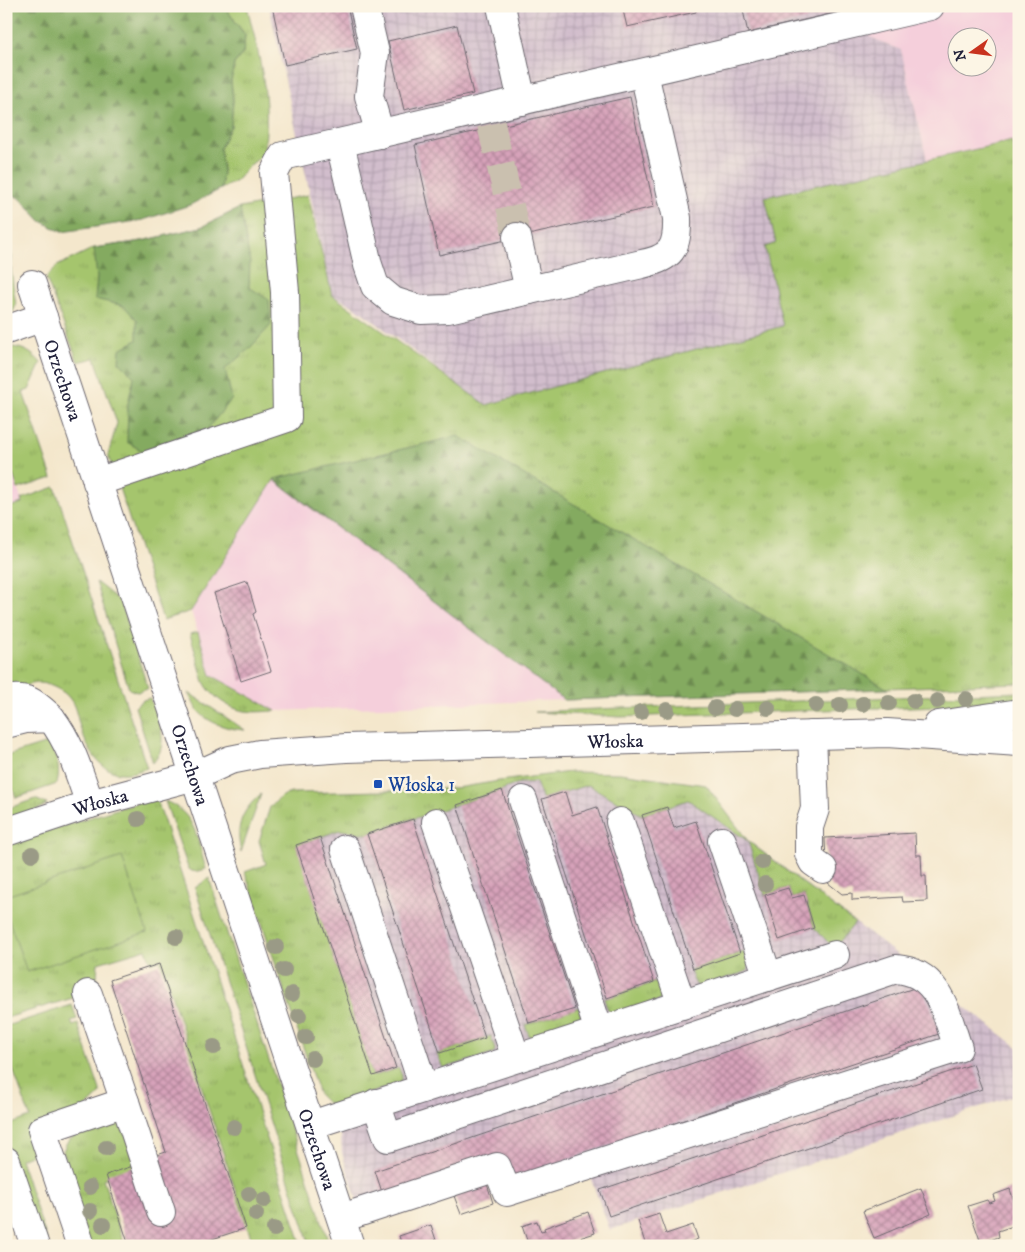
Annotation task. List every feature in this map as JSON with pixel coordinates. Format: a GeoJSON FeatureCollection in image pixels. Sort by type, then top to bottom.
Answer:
{"type":"FeatureCollection","features":[{"type":"Feature","properties":{"kind":"street"},"geometry":{"type":"LineString","coordinates":[[364,6],[375,54],[369,96],[380,134]]}},
{"type":"Feature","properties":{"kind":"street"},"geometry":{"type":"LineString","coordinates":[[501,6],[522,102]]}},
{"type":"Feature","properties":{"kind":"street"},"geometry":{"type":"LineString","coordinates":[[97,482],[287,418],[285,292],[274,172],[283,156],[380,134],[490,117],[522,102],[930,6]]}},
{"type":"Feature","properties":{"kind":"street"},"geometry":{"type":"LineString","coordinates":[[340,143],[375,286],[393,301],[421,310],[448,309],[658,261],[673,249],[678,235],[677,218],[644,73]]}},
{"type":"Feature","properties":{"kind":"street"},"geometry":{"type":"LineString","coordinates":[[517,237],[529,290]]}},
{"type":"Feature","properties":{"kind":"street","name":"Orzechowa"},"geometry":{"type":"LineString","coordinates":[[32,284],[350,1246]]}},
{"type":"Feature","properties":{"kind":"street"},"geometry":{"type":"LineString","coordinates":[[6,330],[43,317]]}},
{"type":"Feature","properties":{"kind":"street"},"geometry":{"type":"LineString","coordinates":[[6,700],[15,698],[35,702],[51,718],[60,730],[72,754],[90,804]]}},
{"type":"Feature","properties":{"kind":"street","name":"Włoska"},"geometry":{"type":"LineString","coordinates":[[887,733],[1019,713]]}},
{"type":"Feature","properties":{"kind":"street"},"geometry":{"type":"LineString","coordinates":[[6,724],[26,719],[51,718]]}},
{"type":"Feature","properties":{"kind":"street","name":"Włoska"},"geometry":{"type":"LineString","coordinates":[[6,832],[90,804],[195,776],[236,777],[346,748],[887,733],[1019,742]]}},
{"type":"Feature","properties":{"kind":"street"},"geometry":{"type":"LineString","coordinates":[[812,735],[815,809],[809,827],[809,854],[813,862],[823,869]]}},
{"type":"Feature","properties":{"kind":"street"},"geometry":{"type":"LineString","coordinates":[[523,800],[599,1031]]}},
{"type":"Feature","properties":{"kind":"street"},"geometry":{"type":"LineString","coordinates":[[436,822],[516,1058]]}},
{"type":"Feature","properties":{"kind":"street"},"geometry":{"type":"LineString","coordinates":[[620,822],[682,1005]]}},
{"type":"Feature","properties":{"kind":"street"},"geometry":{"type":"LineString","coordinates":[[722,841],[768,977]]}},
{"type":"Feature","properties":{"kind":"street"},"geometry":{"type":"LineString","coordinates":[[345,849],[424,1088]]}},
{"type":"Feature","properties":{"kind":"street"},"geometry":{"type":"LineString","coordinates":[[311,1124],[834,955]]}},
{"type":"Feature","properties":{"kind":"street"},"geometry":{"type":"LineString","coordinates":[[342,1218],[497,1167],[507,1192],[958,1048],[937,991],[911,972],[896,969],[388,1138],[376,1103]]}},
{"type":"Feature","properties":{"kind":"street"},"geometry":{"type":"LineString","coordinates":[[88,994],[161,1212]]}},
{"type":"Feature","properties":{"kind":"street"},"geometry":{"type":"LineString","coordinates":[[81,1246],[42,1130],[125,1102]]}},
{"type":"Feature","properties":{"kind":"street"},"geometry":{"type":"LineString","coordinates":[[6,1161],[35,1246]]}},
{"type":"Feature","properties":{"kind":"shaded area"},"geometry":{"type":"Polygon","coordinates":[[[269,6],[742,6],[748,33],[863,6],[870,37],[901,50],[927,160],[765,197],[776,243],[765,247],[784,326],[485,405],[355,307],[332,295],[269,6]]]}},
{"type":"Feature","properties":{"kind":"shaded area"},"geometry":{"type":"Polygon","coordinates":[[[742,6],[863,6],[748,33],[742,6]]]}},
{"type":"Feature","properties":{"kind":"shaded area"},"geometry":{"type":"Polygon","coordinates":[[[863,6],[1019,6],[1019,170],[1012,142],[927,160],[901,50],[870,37],[863,6]]]}},
{"type":"Feature","properties":{"kind":"shaded area"},"geometry":{"type":"Polygon","coordinates":[[[6,454],[44,567],[6,578],[6,454]]]}},
{"type":"Feature","properties":{"kind":"shaded area"},"geometry":{"type":"Polygon","coordinates":[[[274,479],[564,700],[276,711],[211,675],[191,611],[274,479]]]}},
{"type":"Feature","properties":{"kind":"shaded area"},"geometry":{"type":"Polygon","coordinates":[[[570,772],[620,773],[668,779],[1019,1048],[1019,1094],[610,1230],[589,1174],[496,1182],[358,1203],[342,1153],[341,1137],[332,1105],[319,1095],[245,872],[266,864],[259,841],[270,807],[282,796],[291,793],[431,790],[570,772]]]}},
{"type":"Feature","properties":{"kind":"green space"},"geometry":{"type":"Polygon","coordinates":[[[6,6],[224,6],[245,35],[243,53],[234,64],[231,81],[233,100],[231,126],[220,148],[223,172],[221,189],[190,205],[143,220],[62,232],[41,221],[21,199],[11,194],[6,201],[6,6]]]}},
{"type":"Feature","properties":{"kind":"green space"},"geometry":{"type":"Polygon","coordinates":[[[224,6],[247,6],[263,80],[266,136],[263,155],[249,166],[236,181],[221,189],[223,172],[220,148],[231,126],[233,100],[231,81],[234,64],[243,53],[245,35],[224,6]]]}},
{"type":"Feature","properties":{"kind":"green space"},"geometry":{"type":"Polygon","coordinates":[[[1012,141],[1019,170],[1019,683],[564,700],[274,480],[191,611],[163,620],[108,455],[117,423],[95,358],[78,362],[46,278],[57,266],[94,248],[142,241],[201,227],[240,208],[308,195],[332,295],[486,405],[783,326],[765,247],[776,243],[765,197],[1012,141]]]}},
{"type":"Feature","properties":{"kind":"green space"},"geometry":{"type":"Polygon","coordinates":[[[240,208],[250,262],[249,287],[269,300],[271,325],[250,348],[225,369],[232,399],[205,432],[144,452],[127,442],[128,403],[134,377],[119,362],[120,349],[137,340],[137,320],[124,306],[95,299],[97,278],[94,248],[142,241],[201,227],[240,208]]]}},
{"type":"Feature","properties":{"kind":"green space"},"geometry":{"type":"Polygon","coordinates":[[[6,232],[12,257],[11,269],[16,305],[12,314],[6,319],[6,232]]]}},
{"type":"Feature","properties":{"kind":"green space"},"geometry":{"type":"Polygon","coordinates":[[[6,347],[26,351],[41,363],[29,390],[23,392],[52,478],[18,489],[13,475],[6,477],[6,347]]]}},
{"type":"Feature","properties":{"kind":"green space"},"geometry":{"type":"Polygon","coordinates":[[[458,436],[888,689],[564,700],[274,479],[458,436]]]}},
{"type":"Feature","properties":{"kind":"green space"},"geometry":{"type":"Polygon","coordinates":[[[55,487],[147,768],[121,773],[111,771],[102,765],[89,748],[83,736],[73,704],[68,696],[53,686],[40,683],[6,691],[6,508],[22,503],[21,499],[55,487]]]}},
{"type":"Feature","properties":{"kind":"green space"},"geometry":{"type":"Polygon","coordinates":[[[96,582],[121,602],[148,689],[137,692],[129,689],[96,582]]]}},
{"type":"Feature","properties":{"kind":"green space"},"geometry":{"type":"Polygon","coordinates":[[[198,632],[211,675],[276,711],[253,712],[239,710],[227,705],[211,692],[204,682],[190,634],[198,632]]]}},
{"type":"Feature","properties":{"kind":"green space"},"geometry":{"type":"Polygon","coordinates":[[[1019,692],[1019,699],[941,706],[620,717],[535,712],[572,710],[1019,692]]]}},
{"type":"Feature","properties":{"kind":"green space"},"geometry":{"type":"Polygon","coordinates":[[[189,693],[245,730],[226,727],[203,716],[194,705],[189,693]]]}},
{"type":"Feature","properties":{"kind":"green space"},"geometry":{"type":"Polygon","coordinates":[[[150,698],[159,723],[162,739],[158,755],[153,763],[135,707],[143,700],[150,698]]]}},
{"type":"Feature","properties":{"kind":"green space"},"geometry":{"type":"Polygon","coordinates":[[[47,743],[57,762],[59,772],[57,784],[16,798],[6,769],[6,756],[47,743]]]}},
{"type":"Feature","properties":{"kind":"green space"},"geometry":{"type":"Polygon","coordinates":[[[570,772],[620,773],[706,785],[748,841],[688,800],[642,815],[588,785],[542,799],[536,782],[519,783],[367,834],[340,830],[297,845],[373,1076],[399,1068],[402,1076],[401,1083],[332,1105],[326,1102],[319,1095],[245,872],[266,864],[259,841],[270,807],[282,796],[291,793],[431,790],[570,772]]]}},
{"type":"Feature","properties":{"kind":"green space"},"geometry":{"type":"Polygon","coordinates":[[[261,794],[241,852],[239,827],[241,820],[254,800],[261,794]]]}},
{"type":"Feature","properties":{"kind":"green space"},"geometry":{"type":"Polygon","coordinates":[[[35,799],[47,804],[39,809],[6,820],[6,809],[35,799]]]}},
{"type":"Feature","properties":{"kind":"green space"},"geometry":{"type":"Polygon","coordinates":[[[157,800],[302,1246],[239,1246],[252,1241],[160,960],[151,963],[146,949],[98,963],[96,991],[6,1018],[6,844],[139,802],[157,800]]]}},
{"type":"Feature","properties":{"kind":"green space"},"geometry":{"type":"Polygon","coordinates":[[[165,801],[176,806],[190,821],[198,838],[206,869],[194,871],[188,868],[165,801]]]}},
{"type":"Feature","properties":{"kind":"green space"},"geometry":{"type":"Polygon","coordinates":[[[748,841],[855,923],[836,946],[833,947],[814,928],[804,895],[792,898],[788,888],[765,895],[748,841]]]}},
{"type":"Feature","properties":{"kind":"green space"},"geometry":{"type":"Polygon","coordinates":[[[122,857],[147,932],[27,972],[6,912],[6,896],[122,857]]]}},
{"type":"Feature","properties":{"kind":"green space"},"geometry":{"type":"Polygon","coordinates":[[[209,878],[330,1246],[310,1246],[195,888],[209,878]]]}},
{"type":"Feature","properties":{"kind":"green space"},"geometry":{"type":"Polygon","coordinates":[[[744,952],[749,964],[748,971],[698,987],[694,981],[690,970],[744,952]]]}},
{"type":"Feature","properties":{"kind":"green space"},"geometry":{"type":"Polygon","coordinates":[[[659,981],[662,991],[661,1000],[613,1015],[608,1010],[604,999],[659,981]]]}},
{"type":"Feature","properties":{"kind":"green space"},"geometry":{"type":"Polygon","coordinates":[[[72,1005],[77,1019],[71,1021],[73,1026],[78,1024],[100,1094],[39,1152],[20,1159],[49,1246],[41,1246],[6,1142],[6,1118],[9,1125],[30,1117],[6,1050],[6,1026],[72,1005]]]}},
{"type":"Feature","properties":{"kind":"green space"},"geometry":{"type":"Polygon","coordinates":[[[579,1007],[581,1026],[536,1041],[529,1036],[525,1025],[579,1007]]]}},
{"type":"Feature","properties":{"kind":"green space"},"geometry":{"type":"Polygon","coordinates":[[[491,1036],[495,1050],[493,1054],[443,1068],[437,1054],[491,1036]]]}},
{"type":"Feature","properties":{"kind":"green space"},"geometry":{"type":"Polygon","coordinates":[[[123,1119],[140,1167],[103,1179],[125,1246],[89,1246],[63,1151],[67,1142],[74,1136],[123,1119]]]}},
{"type":"Feature","properties":{"kind":"building"},"geometry":{"type":"Polygon","coordinates":[[[272,6],[347,6],[357,49],[285,65],[272,6]]]}},
{"type":"Feature","properties":{"kind":"building"},"geometry":{"type":"Polygon","coordinates":[[[622,6],[695,6],[696,12],[627,27],[622,6]]]}},
{"type":"Feature","properties":{"kind":"building"},"geometry":{"type":"Polygon","coordinates":[[[742,6],[860,6],[860,7],[748,33],[742,6]]]}},
{"type":"Feature","properties":{"kind":"building"},"geometry":{"type":"Polygon","coordinates":[[[457,25],[473,94],[404,110],[388,41],[457,25]]]}},
{"type":"Feature","properties":{"kind":"building"},"geometry":{"type":"Polygon","coordinates":[[[630,97],[654,207],[439,255],[415,145],[630,97]]]}},
{"type":"Feature","properties":{"kind":"building"},"geometry":{"type":"Polygon","coordinates":[[[247,582],[256,612],[253,614],[271,671],[241,681],[214,593],[247,582]]]}},
{"type":"Feature","properties":{"kind":"building"},"geometry":{"type":"Polygon","coordinates":[[[502,790],[575,1009],[529,1023],[457,805],[502,790]]]}},
{"type":"Feature","properties":{"kind":"building"},"geometry":{"type":"Polygon","coordinates":[[[565,792],[572,815],[597,807],[654,982],[607,998],[542,799],[565,792]]]}},
{"type":"Feature","properties":{"kind":"building"},"geometry":{"type":"Polygon","coordinates":[[[667,807],[674,828],[696,821],[740,953],[693,969],[642,815],[667,807]]]}},
{"type":"Feature","properties":{"kind":"building"},"geometry":{"type":"Polygon","coordinates":[[[413,819],[485,1038],[440,1053],[367,834],[413,819]]]}},
{"type":"Feature","properties":{"kind":"building"},"geometry":{"type":"Polygon","coordinates":[[[915,833],[916,855],[921,855],[922,876],[926,876],[927,901],[903,902],[902,897],[852,900],[852,893],[842,894],[818,875],[826,864],[825,838],[915,833]]]}},
{"type":"Feature","properties":{"kind":"building"},"geometry":{"type":"Polygon","coordinates":[[[320,837],[396,1068],[373,1076],[296,845],[320,837]]]}},
{"type":"Feature","properties":{"kind":"building"},"geometry":{"type":"Polygon","coordinates":[[[788,888],[792,898],[804,895],[814,928],[779,940],[765,895],[788,888]]]}},
{"type":"Feature","properties":{"kind":"building"},"geometry":{"type":"Polygon","coordinates":[[[159,964],[246,1228],[191,1246],[129,1246],[106,1175],[139,1164],[166,1152],[110,980],[159,964]]]}},
{"type":"Feature","properties":{"kind":"building"},"geometry":{"type":"Polygon","coordinates":[[[920,986],[931,1008],[939,1034],[509,1179],[383,1195],[375,1171],[920,986]]]}},
{"type":"Feature","properties":{"kind":"building"},"geometry":{"type":"Polygon","coordinates":[[[973,1064],[982,1089],[609,1216],[600,1190],[973,1064]]]}},
{"type":"Feature","properties":{"kind":"building"},"geometry":{"type":"Polygon","coordinates":[[[487,1184],[493,1203],[461,1214],[454,1196],[487,1184]]]}},
{"type":"Feature","properties":{"kind":"building"},"geometry":{"type":"Polygon","coordinates":[[[921,1188],[931,1214],[874,1238],[863,1211],[921,1188]]]}},
{"type":"Feature","properties":{"kind":"building"},"geometry":{"type":"Polygon","coordinates":[[[1010,1189],[1019,1217],[1019,1224],[998,1231],[999,1237],[981,1243],[968,1206],[987,1200],[989,1203],[995,1201],[993,1195],[1010,1189]]]}},
{"type":"Feature","properties":{"kind":"building"},"geometry":{"type":"Polygon","coordinates":[[[588,1212],[595,1233],[555,1246],[529,1246],[522,1226],[537,1221],[541,1232],[545,1231],[544,1228],[588,1212]]]}},
{"type":"Feature","properties":{"kind":"building"},"geometry":{"type":"Polygon","coordinates":[[[659,1214],[666,1234],[693,1225],[698,1239],[679,1246],[646,1246],[638,1221],[659,1214]]]}},
{"type":"Feature","properties":{"kind":"building"},"geometry":{"type":"Polygon","coordinates":[[[431,1225],[438,1246],[402,1246],[399,1236],[431,1225]]]}},
{"type":"Feature","properties":{"kind":"tunnel"},"geometry":{"type":"LineString","coordinates":[[491,124],[517,237]]}},
{"type":"Feature","properties":{"kind":"place","name":"Włoska 1"},"geometry":{"type":"Point","coordinates":[378,784]}}]}
